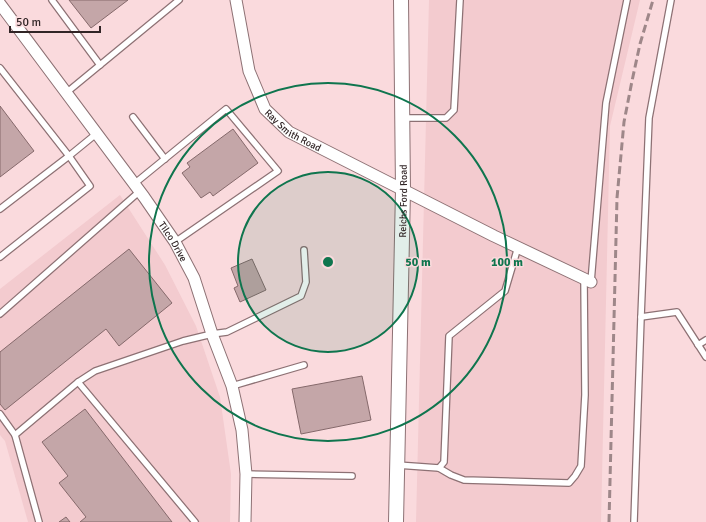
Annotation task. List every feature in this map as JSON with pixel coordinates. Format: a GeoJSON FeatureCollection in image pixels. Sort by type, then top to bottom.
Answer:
{"type":"FeatureCollection","features":[{"type":"Feature","properties":{"kind":"street","name":"Ray Smith Road"},"geometry":{"type":"LineString","coordinates":[[236,0],[249,71],[265,109],[288,132],[518,247],[588,280]]}},
{"type":"Feature","properties":{"kind":"street","name":"Reichs Ford Road"},"geometry":{"type":"LineString","coordinates":[[396,522],[403,190],[401,0]]}},
{"type":"Feature","properties":{"kind":"street","name":"Tilco Drive"},"geometry":{"type":"LineString","coordinates":[[0,4],[137,187],[175,242],[194,278],[212,334],[232,386],[242,430],[246,474],[245,522]]}},
{"type":"Feature","properties":{"kind":"lane"},"geometry":{"type":"LineString","coordinates":[[52,0],[100,66]]}},
{"type":"Feature","properties":{"kind":"lane"},"geometry":{"type":"LineString","coordinates":[[66,93],[179,0]]}},
{"type":"Feature","properties":{"kind":"lane"},"geometry":{"type":"LineString","coordinates":[[402,118],[446,118],[454,110],[460,0]]}},
{"type":"Feature","properties":{"kind":"lane"},"geometry":{"type":"LineString","coordinates":[[397,465],[439,468],[464,480],[569,483],[581,466],[585,395],[588,280],[606,103],[627,0]]}},
{"type":"Feature","properties":{"kind":"lane"},"geometry":{"type":"LineString","coordinates":[[634,522],[649,118],[671,0]]}},
{"type":"Feature","properties":{"kind":"lane"},"geometry":{"type":"LineString","coordinates":[[0,68],[69,156],[90,186],[0,256]]}},
{"type":"Feature","properties":{"kind":"lane"},"geometry":{"type":"LineString","coordinates":[[0,314],[137,187],[164,159],[226,109],[278,171],[175,242]]}},
{"type":"Feature","properties":{"kind":"lane"},"geometry":{"type":"LineString","coordinates":[[133,117],[164,159]]}},
{"type":"Feature","properties":{"kind":"lane"},"geometry":{"type":"LineString","coordinates":[[0,209],[96,134]]}},
{"type":"Feature","properties":{"kind":"lane"},"geometry":{"type":"LineString","coordinates":[[439,468],[444,462],[449,336],[504,291],[518,247]]}},
{"type":"Feature","properties":{"kind":"lane"},"geometry":{"type":"LineString","coordinates":[[15,435],[78,382],[95,371],[183,341],[227,332],[301,296],[306,282],[304,250]]}},
{"type":"Feature","properties":{"kind":"lane"},"geometry":{"type":"LineString","coordinates":[[641,317],[677,312],[706,357]]}},
{"type":"Feature","properties":{"kind":"lane"},"geometry":{"type":"LineString","coordinates":[[698,345],[706,340]]}},
{"type":"Feature","properties":{"kind":"lane"},"geometry":{"type":"LineString","coordinates":[[232,386],[304,365]]}},
{"type":"Feature","properties":{"kind":"lane"},"geometry":{"type":"LineString","coordinates":[[78,382],[195,522]]}},
{"type":"Feature","properties":{"kind":"lane"},"geometry":{"type":"LineString","coordinates":[[0,414],[15,435],[39,522]]}},
{"type":"Feature","properties":{"kind":"lane"},"geometry":{"type":"LineString","coordinates":[[246,474],[352,476]]}},
{"type":"Feature","properties":{"kind":"shaded area"},"geometry":{"type":"Polygon","coordinates":[[[429,0],[640,0],[610,126],[601,522],[416,522],[429,0]]]}},
{"type":"Feature","properties":{"kind":"shaded area"},"geometry":{"type":"Polygon","coordinates":[[[120,195],[165,265],[196,326],[220,397],[231,474],[230,522],[28,522],[5,441],[0,435],[0,289],[120,195]]]}},
{"type":"Feature","properties":{"kind":"building"},"geometry":{"type":"Polygon","coordinates":[[[69,0],[128,0],[91,28],[69,0]]]}},
{"type":"Feature","properties":{"kind":"building"},"geometry":{"type":"Polygon","coordinates":[[[0,106],[34,151],[0,177],[0,106]]]}},
{"type":"Feature","properties":{"kind":"building"},"geometry":{"type":"Polygon","coordinates":[[[233,129],[258,163],[213,196],[210,192],[201,198],[182,173],[190,167],[187,163],[233,129]]]}},
{"type":"Feature","properties":{"kind":"building"},"geometry":{"type":"Polygon","coordinates":[[[129,249],[172,303],[119,346],[106,329],[5,410],[0,404],[0,352],[129,249]]]}},
{"type":"Feature","properties":{"kind":"building"},"geometry":{"type":"Polygon","coordinates":[[[252,259],[266,290],[240,302],[234,288],[238,286],[231,268],[252,259]]]}},
{"type":"Feature","properties":{"kind":"building"},"geometry":{"type":"Polygon","coordinates":[[[362,376],[371,420],[301,434],[292,389],[362,376]]]}},
{"type":"Feature","properties":{"kind":"building"},"geometry":{"type":"Polygon","coordinates":[[[85,409],[172,522],[80,522],[86,517],[59,483],[68,476],[42,442],[85,409]]]}},
{"type":"Feature","properties":{"kind":"building"},"geometry":{"type":"Polygon","coordinates":[[[66,517],[70,522],[59,522],[66,517]]]}},
{"type":"Feature","properties":{"kind":"railway"},"geometry":{"type":"LineString","coordinates":[[609,522],[617,198],[624,122],[640,44],[653,0]]}}]}
